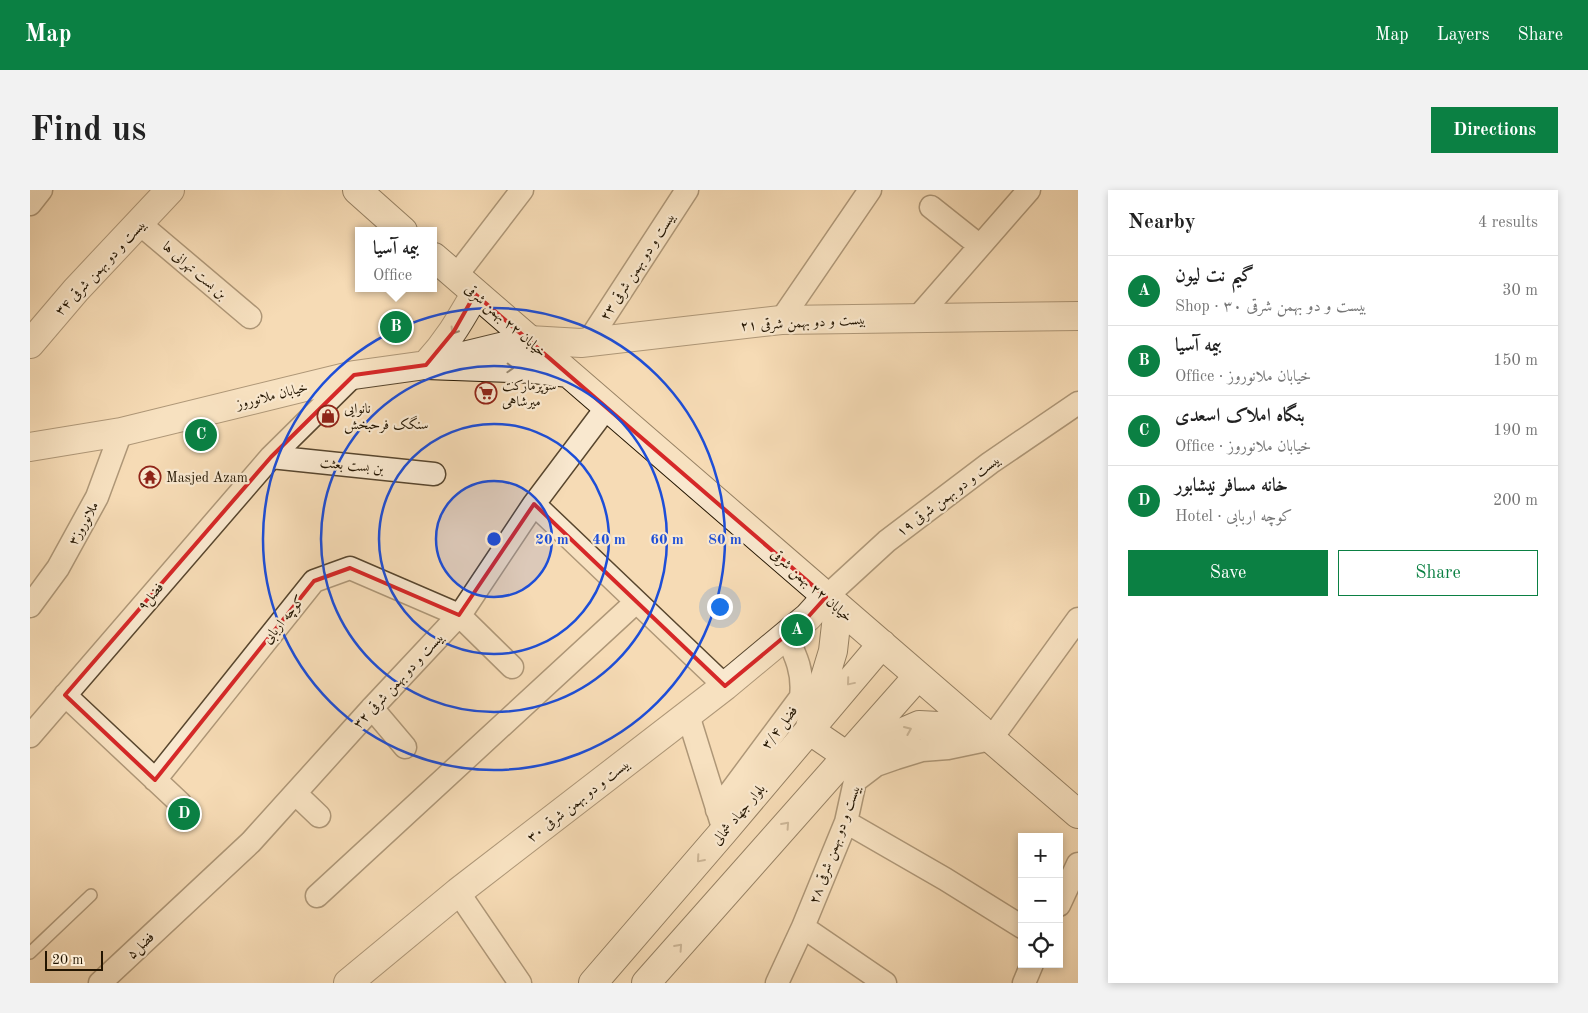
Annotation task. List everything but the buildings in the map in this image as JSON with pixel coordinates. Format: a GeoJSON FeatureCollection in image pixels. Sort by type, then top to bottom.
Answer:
{"type":"FeatureCollection","features":[{"type":"Feature","properties":{"kind":"main road","name":"بیست و دو بهمن شرقی ۳۴"},"geometry":{"type":"LineString","coordinates":[[30,344],[76,290],[170,190]]}},
{"type":"Feature","properties":{"kind":"main road"},"geometry":{"type":"LineString","coordinates":[[357,190],[399,227]]}},
{"type":"Feature","properties":{"kind":"main road","name":"خیابان ۲۲ بهمن شرقی"},"geometry":{"type":"LineString","coordinates":[[437,260],[1078,814]]}},
{"type":"Feature","properties":{"kind":"main road"},"geometry":{"type":"LineString","coordinates":[[426,365],[444,346],[454,331],[466,285]]}},
{"type":"Feature","properties":{"kind":"main road","name":"بیست و دو بهمن شرقی ۲۱"},"geometry":{"type":"LineString","coordinates":[[529,340],[588,342],[781,320],[1078,316]]}},
{"type":"Feature","properties":{"kind":"main road","name":"خیابان ملانوروز"},"geometry":{"type":"LineString","coordinates":[[30,447],[121,432],[354,375],[426,365],[529,340]]}},
{"type":"Feature","properties":{"kind":"main road"},"geometry":{"type":"LineString","coordinates":[[426,365],[534,369],[568,373]]}},
{"type":"Feature","properties":{"kind":"main road"},"geometry":{"type":"LineString","coordinates":[[832,602],[833,652],[809,730],[847,756]]}},
{"type":"Feature","properties":{"kind":"main road","name":"بیست و دو بهمن شرقی ۳۰"},"geometry":{"type":"LineString","coordinates":[[348,983],[458,892],[725,686],[808,617],[832,602]]}},
{"type":"Feature","properties":{"kind":"main road","name":"بلوار جهاد شمالی"},"geometry":{"type":"LineString","coordinates":[[593,983],[721,821],[809,730],[882,644]]}},
{"type":"Feature","properties":{"kind":"main road"},"geometry":{"type":"LineString","coordinates":[[646,983],[918,676]]}},
{"type":"Feature","properties":{"kind":"main road"},"geometry":{"type":"LineString","coordinates":[[847,756],[919,725],[985,734]]}},
{"type":"Feature","properties":{"kind":"street"},"geometry":{"type":"LineString","coordinates":[[30,204],[42,190]]}},
{"type":"Feature","properties":{"kind":"street"},"geometry":{"type":"LineString","coordinates":[[466,285],[522,190]]}},
{"type":"Feature","properties":{"kind":"street","name":"بیست و دو بهمن شرقی ۲۳"},"geometry":{"type":"LineString","coordinates":[[588,342],[687,190]]}},
{"type":"Feature","properties":{"kind":"street"},"geometry":{"type":"LineString","coordinates":[[781,320],[870,190]]}},
{"type":"Feature","properties":{"kind":"street"},"geometry":{"type":"LineString","coordinates":[[918,317],[1029,190]]}},
{"type":"Feature","properties":{"kind":"street"},"geometry":{"type":"LineString","coordinates":[[931,207],[980,246]]}},
{"type":"Feature","properties":{"kind":"street","name":"بن بست تهرانی ها"},"geometry":{"type":"LineString","coordinates":[[140,224],[250,317]]}},
{"type":"Feature","properties":{"kind":"street","name":"فضل۹"},"geometry":{"type":"LineString","coordinates":[[30,736],[270,457],[354,375]]}},
{"type":"Feature","properties":{"kind":"street","name":"بیست و دو بهمن شرقی ۱۹"},"geometry":{"type":"LineString","coordinates":[[832,602],[887,541],[990,463],[1078,403]]}},
{"type":"Feature","properties":{"kind":"street","name":"بیست و دو بهمن شرقی ۳۲"},"geometry":{"type":"LineString","coordinates":[[159,928],[251,842],[459,615],[534,504],[607,407]]}},
{"type":"Feature","properties":{"kind":"street","name":"ملانوروز۳"},"geometry":{"type":"LineString","coordinates":[[30,606],[58,568],[97,497],[121,432]]}},
{"type":"Feature","properties":{"kind":"street","name":"بن بست بعثت"},"geometry":{"type":"LineString","coordinates":[[270,457],[434,474]]}},
{"type":"Feature","properties":{"kind":"street"},"geometry":{"type":"LineString","coordinates":[[534,504],[725,686]]}},
{"type":"Feature","properties":{"kind":"street","name":"کوچه اربابی"},"geometry":{"type":"LineString","coordinates":[[156,780],[314,581],[350,568],[459,615]]}},
{"type":"Feature","properties":{"kind":"street"},"geometry":{"type":"LineString","coordinates":[[317,896],[636,602]]}},
{"type":"Feature","properties":{"kind":"street"},"geometry":{"type":"LineString","coordinates":[[459,615],[512,667]]}},
{"type":"Feature","properties":{"kind":"street"},"geometry":{"type":"LineString","coordinates":[[985,734],[1078,619]]}},
{"type":"Feature","properties":{"kind":"street","name":"فضل ۳/۴"},"geometry":{"type":"LineString","coordinates":[[721,821],[802,697],[803,682],[800,667],[786,635]]}},
{"type":"Feature","properties":{"kind":"street"},"geometry":{"type":"LineString","coordinates":[[65,695],[180,803]]}},
{"type":"Feature","properties":{"kind":"street"},"geometry":{"type":"LineString","coordinates":[[372,708],[405,748]]}},
{"type":"Feature","properties":{"kind":"street"},"geometry":{"type":"LineString","coordinates":[[688,715],[721,821]]}},
{"type":"Feature","properties":{"kind":"street","name":"بیست و دو بهمن شرقی ۲۸"},"geometry":{"type":"LineString","coordinates":[[777,983],[803,927],[846,822],[855,781],[876,765],[922,750],[948,748],[985,734]]}},
{"type":"Feature","properties":{"kind":"street"},"geometry":{"type":"LineString","coordinates":[[296,794],[319,816]]}},
{"type":"Feature","properties":{"kind":"street"},"geometry":{"type":"LineString","coordinates":[[846,822],[945,879],[1018,925]]}},
{"type":"Feature","properties":{"kind":"street"},"geometry":{"type":"LineString","coordinates":[[1063,896],[1078,864]]}},
{"type":"Feature","properties":{"kind":"street"},"geometry":{"type":"LineString","coordinates":[[458,892],[520,983]]}},
{"type":"Feature","properties":{"kind":"street"},"geometry":{"type":"LineString","coordinates":[[803,927],[885,983]]}},
{"type":"Feature","properties":{"kind":"street","name":"فضل۵"},"geometry":{"type":"LineString","coordinates":[[100,983],[159,928]]}},
{"type":"Feature","properties":{"kind":"street"},"geometry":{"type":"LineString","coordinates":[[1024,983],[1030,968]]}},
{"type":"Feature","properties":{"kind":"lane"},"geometry":{"type":"LineString","coordinates":[[30,953],[91,895]]}},
{"type":"Feature","properties":{"kind":"highlighted area"},"geometry":{"type":"Polygon","coordinates":[[[475,294],[826,597],[808,617],[725,686],[534,504],[459,615],[350,568],[314,581],[155,780],[65,695],[271,457],[354,375],[426,365],[454,331],[475,294]]]}},
{"type":"Feature","properties":{"kind":"place","name":"بیمه آسیا"},"geometry":{"type":"Point","coordinates":[396,327]}},
{"type":"Feature","properties":{"kind":"place","name":"سوپرمارکت میرشاهی"},"geometry":{"type":"Point","coordinates":[486,393]}},
{"type":"Feature","properties":{"kind":"place","name":"نانوایی سنگک فرحبخش"},"geometry":{"type":"Point","coordinates":[328,416]}},
{"type":"Feature","properties":{"kind":"place","name":"بنگاه املاک اسعدی"},"geometry":{"type":"Point","coordinates":[201,435]}},
{"type":"Feature","properties":{"kind":"place","name":"Masjed Azam"},"geometry":{"type":"Point","coordinates":[150,477]}},
{"type":"Feature","properties":{"kind":"place","name":"گیم نت لیون"},"geometry":{"type":"Point","coordinates":[797,630]}},
{"type":"Feature","properties":{"kind":"place","name":"خانه مسافر نیشابور"},"geometry":{"type":"Point","coordinates":[184,814]}}]}
